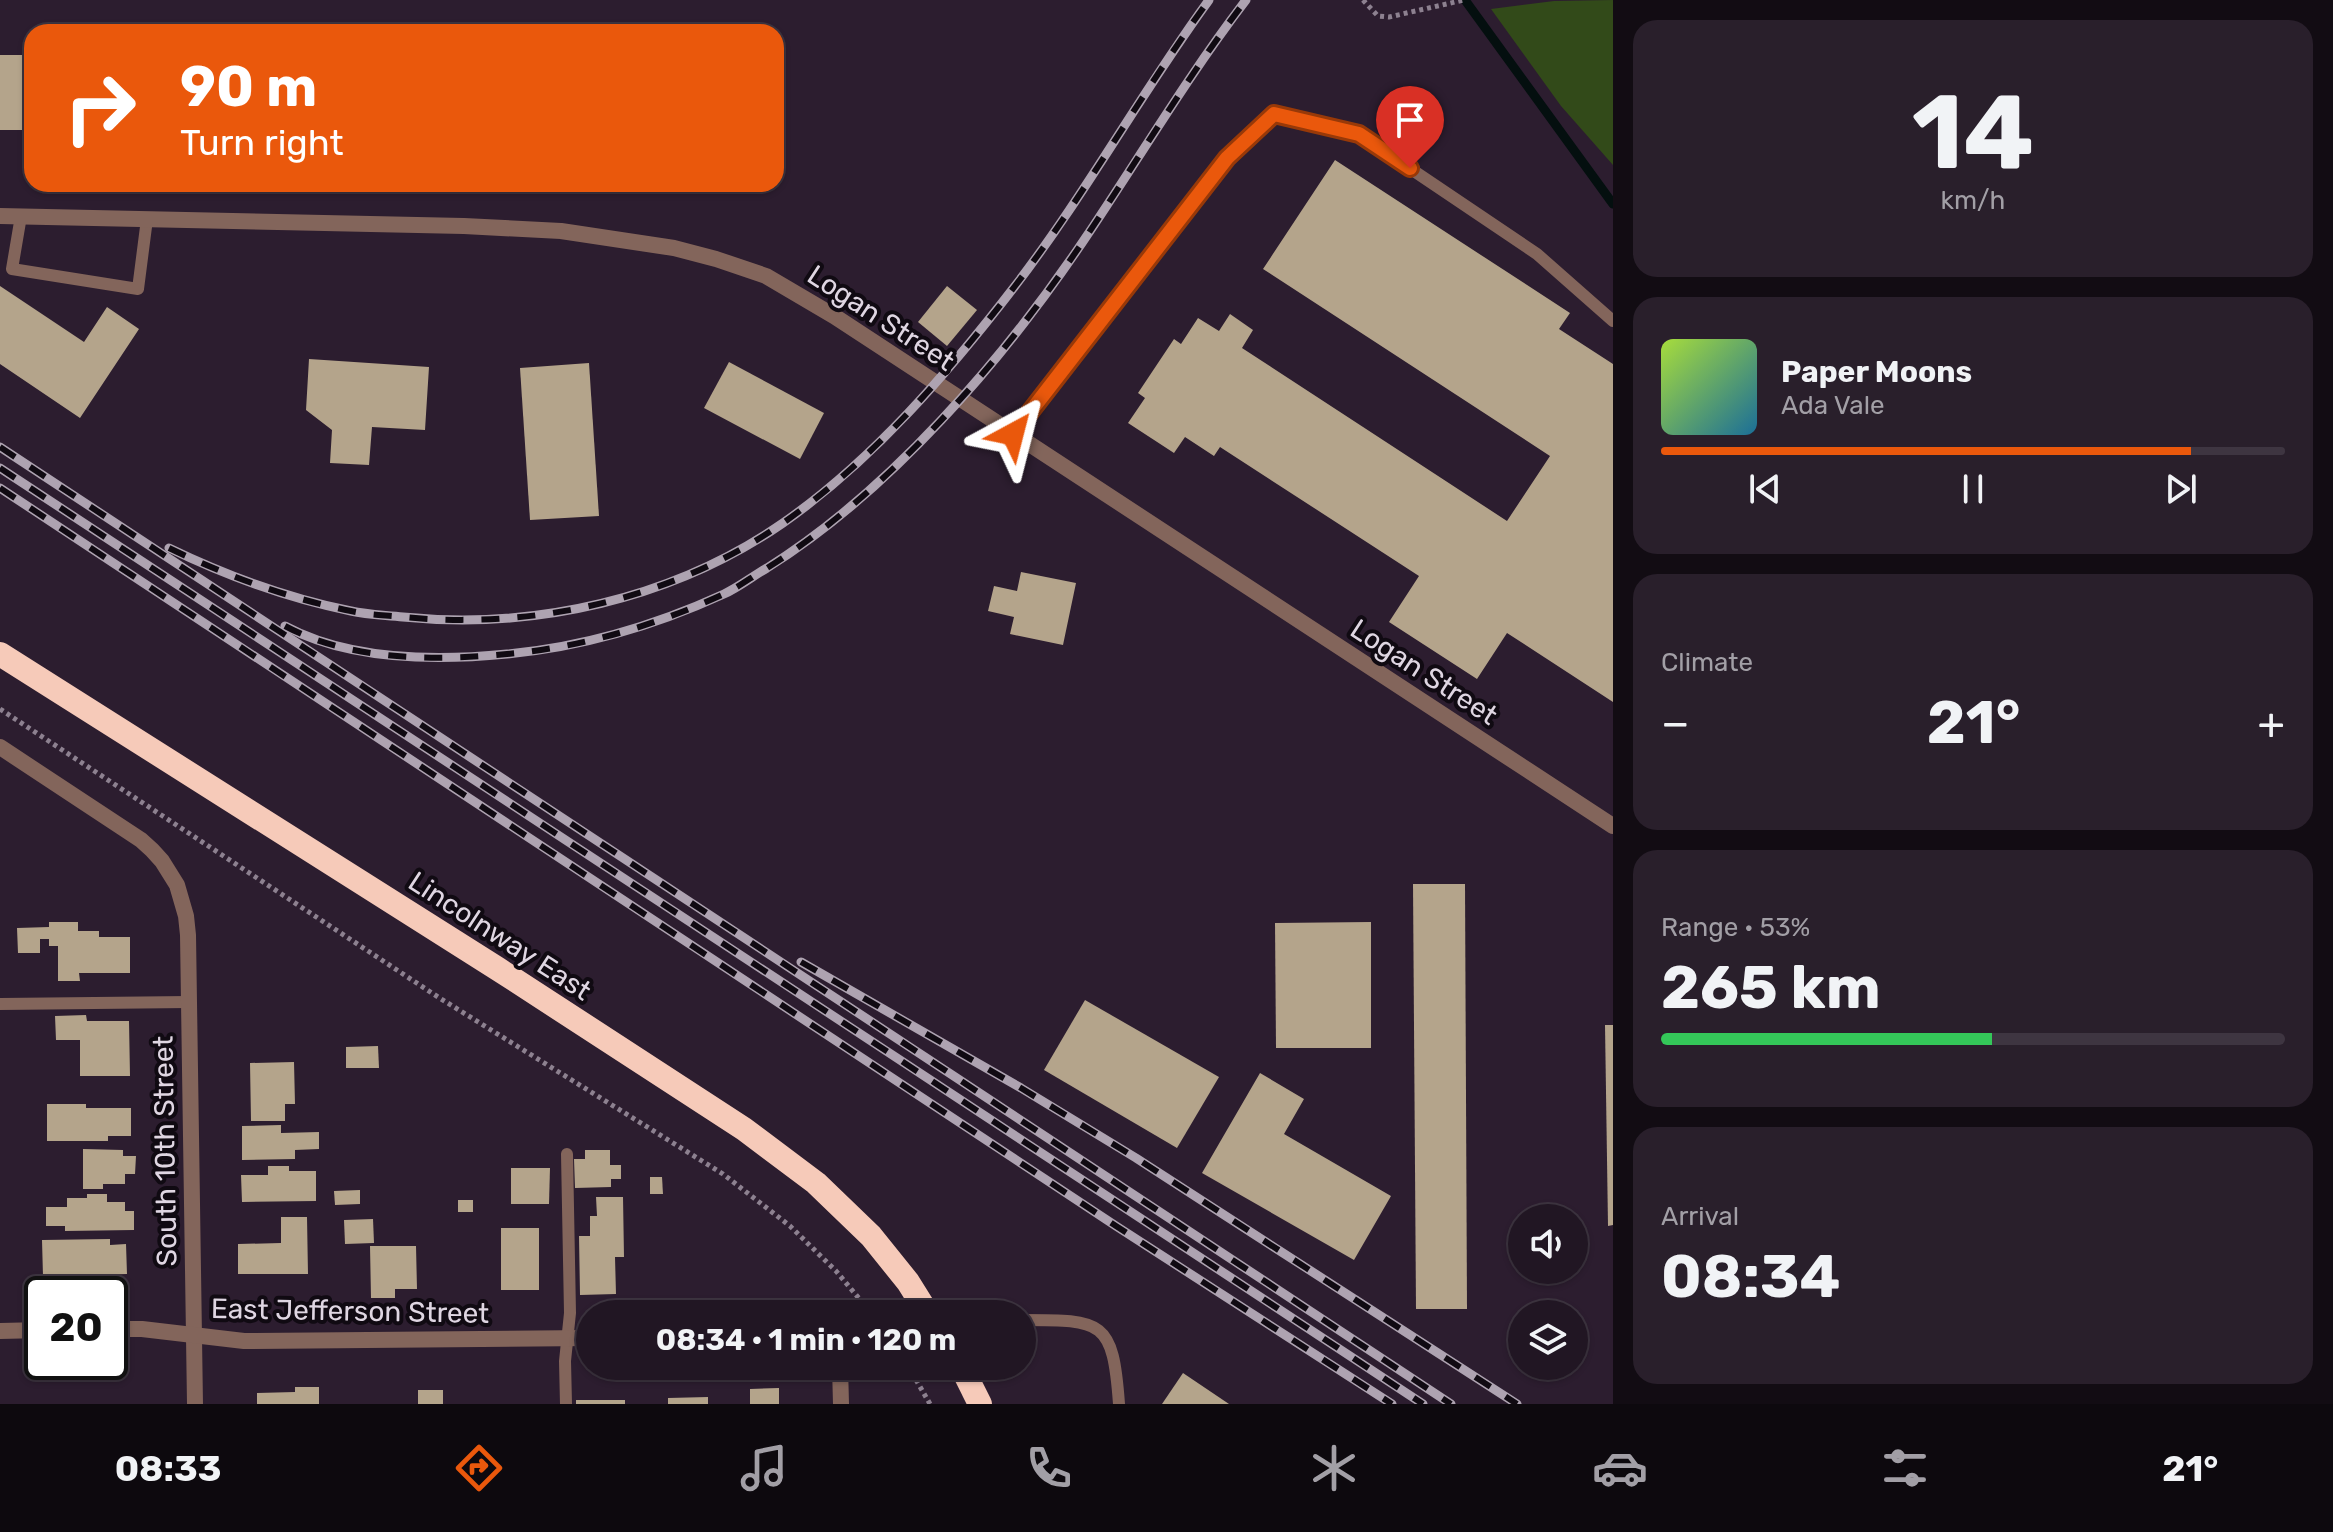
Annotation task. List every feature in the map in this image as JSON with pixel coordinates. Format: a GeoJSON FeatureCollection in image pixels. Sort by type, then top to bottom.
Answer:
{"type":"FeatureCollection","features":[{"type":"Feature","properties":{"kind":"highway","name":"Lincolnway East"},"geometry":{"type":"LineString","coordinates":[[0,654],[744,1129],[816,1183],[871,1236],[919,1300]]}},
{"type":"Feature","properties":{"kind":"highway"},"geometry":{"type":"LineString","coordinates":[[968,1380],[980,1404]]}},
{"type":"Feature","properties":{"kind":"street","name":"Logan Street"},"geometry":{"type":"LineString","coordinates":[[0,216],[520,229],[621,239],[674,248],[766,276],[834,316],[1613,826]]}},
{"type":"Feature","properties":{"kind":"street","name":"South 10th Street"},"geometry":{"type":"LineString","coordinates":[[0,747],[141,840],[162,861],[181,898],[188,935],[195,1404]]}},
{"type":"Feature","properties":{"kind":"street","name":"East Jefferson Street"},"geometry":{"type":"LineString","coordinates":[[128,1329],[244,1341],[576,1338]]}},
{"type":"Feature","properties":{"kind":"street"},"geometry":{"type":"LineString","coordinates":[[0,1331],[24,1330]]}},
{"type":"Feature","properties":{"kind":"street"},"geometry":{"type":"LineString","coordinates":[[840,1380],[841,1404]]}},
{"type":"Feature","properties":{"kind":"lane"},"geometry":{"type":"LineString","coordinates":[[1013,434],[1227,158],[1274,114],[1359,134],[1537,254],[1613,321]]}},
{"type":"Feature","properties":{"kind":"lane"},"geometry":{"type":"LineString","coordinates":[[21,216],[12,269],[138,289],[147,219]]}},
{"type":"Feature","properties":{"kind":"lane"},"geometry":{"type":"LineString","coordinates":[[0,1004],[189,1002]]}},
{"type":"Feature","properties":{"kind":"lane"},"geometry":{"type":"LineString","coordinates":[[566,1404],[570,1313],[567,1154]]}},
{"type":"Feature","properties":{"kind":"lane"},"geometry":{"type":"LineString","coordinates":[[1036,1320],[1082,1321],[1101,1330],[1110,1343],[1117,1367],[1119,1404]]}},
{"type":"Feature","properties":{"kind":"path"},"geometry":{"type":"LineString","coordinates":[[1363,0],[1378,16],[1389,17],[1464,0]]}},
{"type":"Feature","properties":{"kind":"path"},"geometry":{"type":"LineString","coordinates":[[0,709],[438,997],[723,1174],[790,1226],[860,1300]]}},
{"type":"Feature","properties":{"kind":"path"},"geometry":{"type":"LineString","coordinates":[[916,1380],[930,1404]]}},
{"type":"Feature","properties":{"kind":"green space"},"geometry":{"type":"Polygon","coordinates":[[[1613,0],[1613,165],[1561,106],[1491,9],[1554,1],[1613,0]]]}},
{"type":"Feature","properties":{"kind":"building"},"geometry":{"type":"Polygon","coordinates":[[[0,55],[24,55],[24,130],[0,130],[0,55]]]}},
{"type":"Feature","properties":{"kind":"building"},"geometry":{"type":"Polygon","coordinates":[[[1335,160],[1570,313],[1559,329],[1613,364],[1613,702],[1507,633],[1477,679],[1389,622],[1419,576],[1220,447],[1214,456],[1185,437],[1174,453],[1128,423],[1145,398],[1138,393],[1174,339],[1181,344],[1198,318],[1219,331],[1230,314],[1253,330],[1242,348],[1507,521],[1550,456],[1263,269],[1335,160]]]}},
{"type":"Feature","properties":{"kind":"building"},"geometry":{"type":"Polygon","coordinates":[[[0,286],[84,342],[107,307],[139,329],[80,418],[0,364],[0,286]]]}},
{"type":"Feature","properties":{"kind":"building"},"geometry":{"type":"Polygon","coordinates":[[[947,286],[977,310],[947,346],[918,322],[947,286]]]}},
{"type":"Feature","properties":{"kind":"building"},"geometry":{"type":"Polygon","coordinates":[[[309,359],[429,367],[425,430],[372,427],[369,465],[330,463],[332,430],[306,410],[309,359]]]}},
{"type":"Feature","properties":{"kind":"building"},"geometry":{"type":"Polygon","coordinates":[[[729,362],[824,413],[800,459],[704,408],[729,362]]]}},
{"type":"Feature","properties":{"kind":"building"},"geometry":{"type":"Polygon","coordinates":[[[589,363],[599,516],[530,520],[520,368],[589,363]]]}},
{"type":"Feature","properties":{"kind":"building"},"geometry":{"type":"Polygon","coordinates":[[[1021,572],[1076,583],[1063,645],[1010,634],[1014,617],[988,611],[994,586],[1017,591],[1021,572]]]}},
{"type":"Feature","properties":{"kind":"building"},"geometry":{"type":"Polygon","coordinates":[[[1413,884],[1465,884],[1467,1309],[1416,1309],[1413,884]]]}},
{"type":"Feature","properties":{"kind":"building"},"geometry":{"type":"Polygon","coordinates":[[[49,922],[78,922],[78,931],[99,931],[99,937],[130,937],[130,973],[79,973],[80,981],[58,981],[58,946],[49,946],[49,939],[40,939],[40,953],[18,953],[17,928],[49,927],[49,922]]]}},
{"type":"Feature","properties":{"kind":"building"},"geometry":{"type":"Polygon","coordinates":[[[1371,922],[1371,1048],[1276,1048],[1275,923],[1371,922]]]}},
{"type":"Feature","properties":{"kind":"building"},"geometry":{"type":"Polygon","coordinates":[[[1085,1000],[1219,1077],[1177,1148],[1044,1070],[1085,1000]]]}},
{"type":"Feature","properties":{"kind":"building"},"geometry":{"type":"Polygon","coordinates":[[[86,1015],[87,1021],[129,1021],[130,1076],[80,1076],[80,1040],[56,1040],[55,1016],[86,1015]]]}},
{"type":"Feature","properties":{"kind":"building"},"geometry":{"type":"Polygon","coordinates":[[[1605,1025],[1613,1025],[1613,1225],[1608,1226],[1605,1025]]]}},
{"type":"Feature","properties":{"kind":"building"},"geometry":{"type":"Polygon","coordinates":[[[378,1046],[379,1068],[346,1068],[346,1047],[378,1046]]]}},
{"type":"Feature","properties":{"kind":"building"},"geometry":{"type":"Polygon","coordinates":[[[294,1062],[295,1104],[285,1104],[285,1121],[251,1121],[250,1063],[294,1062]]]}},
{"type":"Feature","properties":{"kind":"building"},"geometry":{"type":"Polygon","coordinates":[[[1260,1073],[1304,1099],[1284,1134],[1391,1196],[1354,1260],[1202,1173],[1260,1073]]]}},
{"type":"Feature","properties":{"kind":"building"},"geometry":{"type":"Polygon","coordinates":[[[47,1104],[131,1108],[131,1136],[108,1136],[108,1141],[47,1141],[47,1104]]]}},
{"type":"Feature","properties":{"kind":"building"},"geometry":{"type":"Polygon","coordinates":[[[281,1125],[281,1133],[319,1132],[319,1149],[295,1150],[295,1159],[242,1160],[242,1126],[281,1125]]]}},
{"type":"Feature","properties":{"kind":"building"},"geometry":{"type":"Polygon","coordinates":[[[83,1149],[123,1150],[123,1156],[136,1156],[135,1174],[125,1174],[125,1184],[103,1184],[103,1189],[83,1189],[83,1149]]]}},
{"type":"Feature","properties":{"kind":"building"},"geometry":{"type":"Polygon","coordinates":[[[585,1150],[610,1150],[610,1165],[621,1165],[621,1179],[611,1179],[611,1187],[575,1188],[574,1159],[585,1159],[585,1150]]]}},
{"type":"Feature","properties":{"kind":"building"},"geometry":{"type":"Polygon","coordinates":[[[268,1166],[289,1166],[289,1171],[316,1171],[316,1201],[242,1202],[241,1175],[268,1175],[268,1166]]]}},
{"type":"Feature","properties":{"kind":"building"},"geometry":{"type":"Polygon","coordinates":[[[511,1168],[550,1168],[549,1204],[511,1204],[511,1168]]]}},
{"type":"Feature","properties":{"kind":"building"},"geometry":{"type":"Polygon","coordinates":[[[650,1177],[662,1177],[663,1194],[650,1194],[650,1177]]]}},
{"type":"Feature","properties":{"kind":"building"},"geometry":{"type":"Polygon","coordinates":[[[360,1190],[360,1204],[335,1205],[334,1191],[360,1190]]]}},
{"type":"Feature","properties":{"kind":"building"},"geometry":{"type":"Polygon","coordinates":[[[87,1194],[107,1194],[107,1202],[125,1202],[125,1211],[134,1211],[134,1230],[65,1231],[65,1226],[46,1226],[46,1207],[67,1207],[67,1198],[87,1198],[87,1194]]]}},
{"type":"Feature","properties":{"kind":"building"},"geometry":{"type":"Polygon","coordinates":[[[596,1197],[623,1197],[624,1257],[615,1257],[616,1294],[580,1295],[579,1236],[590,1236],[590,1216],[597,1216],[596,1197]]]}},
{"type":"Feature","properties":{"kind":"building"},"geometry":{"type":"Polygon","coordinates":[[[458,1200],[473,1200],[473,1212],[458,1212],[458,1200]]]}},
{"type":"Feature","properties":{"kind":"building"},"geometry":{"type":"Polygon","coordinates":[[[281,1217],[307,1217],[308,1274],[238,1274],[238,1244],[281,1243],[281,1217]]]}},
{"type":"Feature","properties":{"kind":"building"},"geometry":{"type":"Polygon","coordinates":[[[373,1219],[374,1243],[345,1244],[344,1220],[373,1219]]]}},
{"type":"Feature","properties":{"kind":"building"},"geometry":{"type":"Polygon","coordinates":[[[501,1228],[539,1228],[539,1290],[501,1290],[501,1228]]]}},
{"type":"Feature","properties":{"kind":"building"},"geometry":{"type":"Polygon","coordinates":[[[110,1239],[110,1245],[126,1244],[127,1274],[43,1276],[42,1240],[110,1239]]]}},
{"type":"Feature","properties":{"kind":"building"},"geometry":{"type":"Polygon","coordinates":[[[370,1246],[416,1246],[417,1289],[395,1289],[395,1298],[371,1298],[370,1246]]]}},
{"type":"Feature","properties":{"kind":"building"},"geometry":{"type":"Polygon","coordinates":[[[1183,1373],[1229,1404],[1162,1404],[1183,1373]]]}},
{"type":"Feature","properties":{"kind":"building"},"geometry":{"type":"Polygon","coordinates":[[[295,1387],[319,1387],[319,1404],[257,1404],[257,1393],[295,1392],[295,1387]]]}},
{"type":"Feature","properties":{"kind":"building"},"geometry":{"type":"Polygon","coordinates":[[[779,1388],[779,1404],[750,1404],[750,1389],[779,1388]]]}},
{"type":"Feature","properties":{"kind":"building"},"geometry":{"type":"Polygon","coordinates":[[[418,1390],[443,1390],[443,1404],[418,1404],[418,1390]]]}},
{"type":"Feature","properties":{"kind":"building"},"geometry":{"type":"Polygon","coordinates":[[[708,1397],[708,1404],[668,1404],[668,1398],[708,1397]]]}},
{"type":"Feature","properties":{"kind":"building"},"geometry":{"type":"Polygon","coordinates":[[[576,1400],[625,1400],[625,1404],[576,1404],[576,1400]]]}},
{"type":"Feature","properties":{"kind":"waterway"},"geometry":{"type":"LineString","coordinates":[[1465,0],[1613,204]]}},
{"type":"Feature","properties":{"kind":"railway"},"geometry":{"type":"LineString","coordinates":[[169,548],[258,585],[327,606],[370,614],[453,620],[552,613],[601,603],[649,590],[696,572],[741,549],[783,523],[848,472],[936,383],[1041,251],[1209,0]]}},
{"type":"Feature","properties":{"kind":"railway"},"geometry":{"type":"LineString","coordinates":[[285,626],[337,646],[394,656],[452,658],[535,651],[591,640],[671,616],[724,594],[767,568],[813,537],[857,501],[900,462],[981,376],[1084,240],[1203,59],[1246,0]]}},
{"type":"Feature","properties":{"kind":"railway"},"geometry":{"type":"LineString","coordinates":[[0,447],[1451,1404]]}},
{"type":"Feature","properties":{"kind":"railway"},"geometry":{"type":"LineString","coordinates":[[0,468],[1423,1404]]}},
{"type":"Feature","properties":{"kind":"railway"},"geometry":{"type":"LineString","coordinates":[[0,488],[1116,1226],[1392,1404]]}},
{"type":"Feature","properties":{"kind":"railway"},"geometry":{"type":"LineString","coordinates":[[801,962],[1136,1158],[1517,1404]]}},
{"type":"Feature","properties":{"kind":"route"},"geometry":{"type":"LineString","coordinates":[[1013,434],[1227,158],[1274,114],[1359,134],[1410,168]]}}]}
